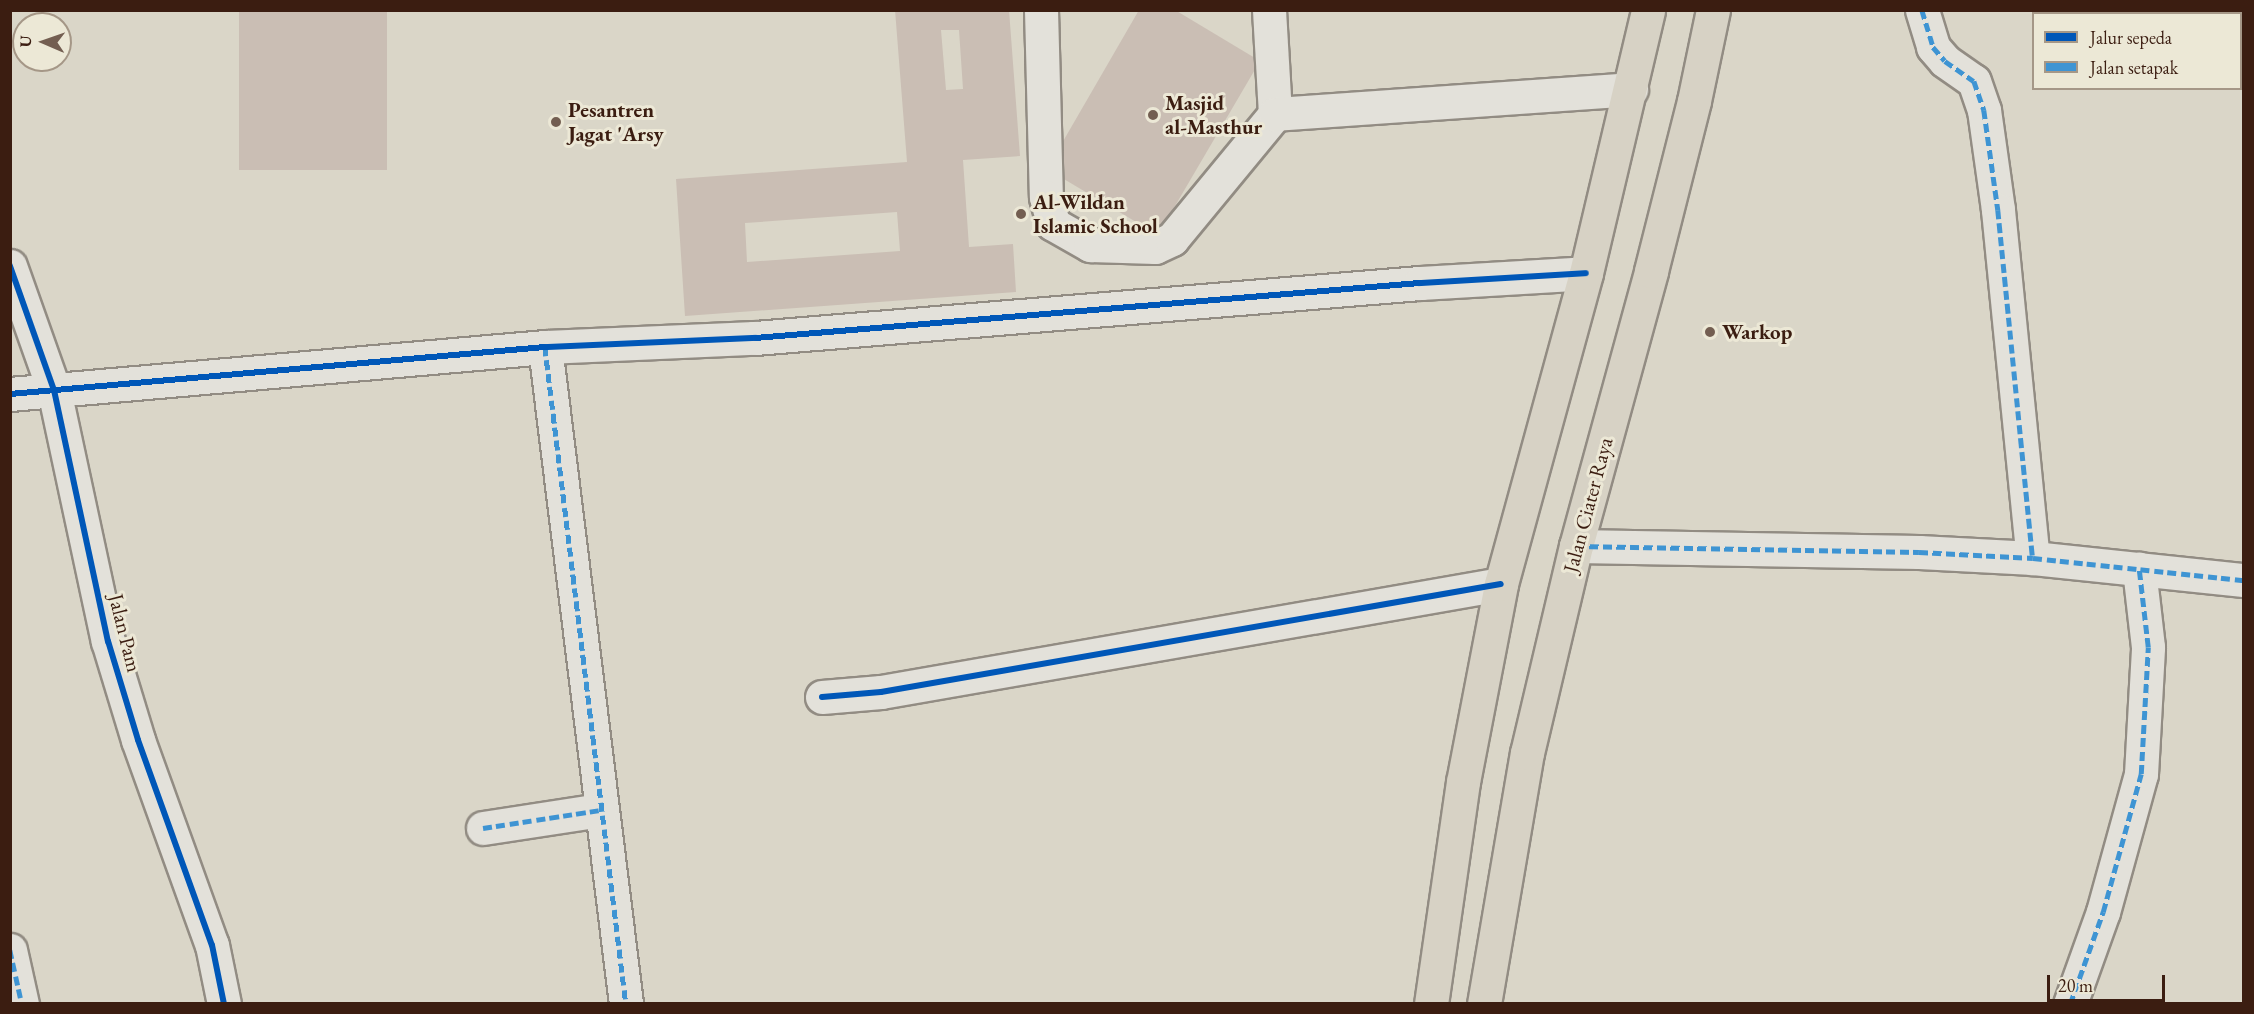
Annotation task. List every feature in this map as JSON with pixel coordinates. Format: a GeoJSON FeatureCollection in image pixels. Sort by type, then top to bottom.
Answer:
{"type":"FeatureCollection","features":[{"type":"Feature","properties":{"kind":"main road"},"geometry":{"type":"LineString","coordinates":[[1431,1004],[1463,782],[1501,584],[1586,273],[1648,10]]}},
{"type":"Feature","properties":{"kind":"main road","name":"Jalan Ciater Raya"},"geometry":{"type":"LineString","coordinates":[[1484,1004],[1527,753],[1576,546],[1651,271],[1694,101],[1713,10]]}},
{"type":"Feature","properties":{"kind":"street"},"geometry":{"type":"LineString","coordinates":[[1041,10],[1046,197],[1053,224],[1090,245],[1155,247],[1172,239],[1275,114],[1269,10]]}},
{"type":"Feature","properties":{"kind":"street"},"geometry":{"type":"LineString","coordinates":[[1922,10],[1933,47],[1945,61],[1974,81],[1984,110],[1998,210],[2033,558]]}},
{"type":"Feature","properties":{"kind":"street"},"geometry":{"type":"LineString","coordinates":[[1275,114],[1631,88]]}},
{"type":"Feature","properties":{"kind":"street","name":"Jalan Pam"},"geometry":{"type":"LineString","coordinates":[[10,266],[54,390],[108,641],[138,740],[212,945],[224,1004]]}},
{"type":"Feature","properties":{"kind":"street"},"geometry":{"type":"LineString","coordinates":[[10,394],[545,347],[755,338],[1384,286],[1586,273]]}},
{"type":"Feature","properties":{"kind":"street"},"geometry":{"type":"LineString","coordinates":[[545,347],[600,810],[626,1004]]}},
{"type":"Feature","properties":{"kind":"street"},"geometry":{"type":"LineString","coordinates":[[1576,546],[1907,552],[2033,558],[2244,580]]}},
{"type":"Feature","properties":{"kind":"street"},"geometry":{"type":"LineString","coordinates":[[2070,1004],[2103,912],[2141,774],[2148,647],[2139,569]]}},
{"type":"Feature","properties":{"kind":"street"},"geometry":{"type":"LineString","coordinates":[[822,697],[881,692],[1501,584]]}},
{"type":"Feature","properties":{"kind":"street"},"geometry":{"type":"LineString","coordinates":[[483,828],[600,810]]}},
{"type":"Feature","properties":{"kind":"street"},"geometry":{"type":"LineString","coordinates":[[10,950],[22,1004]]}},
{"type":"Feature","properties":{"kind":"building"},"geometry":{"type":"Polygon","coordinates":[[[239,10],[387,10],[387,170],[239,170],[239,10]]]}},
{"type":"Feature","properties":{"kind":"building"},"geometry":{"type":"Polygon","coordinates":[[[895,10],[1009,10],[1020,156],[963,160],[969,247],[1013,244],[1016,292],[685,316],[676,179],[907,162],[895,10]],[[941,30],[946,90],[963,89],[959,30],[941,30]],[[897,212],[745,223],[747,262],[900,251],[897,212]]]}},
{"type":"Feature","properties":{"kind":"building","name":"Masjid al-Masthur"},"geometry":{"type":"Polygon","coordinates":[[[1139,10],[1175,10],[1260,61],[1158,235],[1047,169],[1139,10]]]}},
{"type":"Feature","properties":{"kind":"marked path"},"geometry":{"type":"LineString","coordinates":[[1922,10],[1933,47],[1945,61],[1974,81],[1984,110],[1998,210],[2033,558]]}},
{"type":"Feature","properties":{"kind":"marked path"},"geometry":{"type":"LineString","coordinates":[[545,347],[626,1004]]}},
{"type":"Feature","properties":{"kind":"marked path"},"geometry":{"type":"LineString","coordinates":[[1576,546],[1919,552],[2033,558],[2244,580]]}},
{"type":"Feature","properties":{"kind":"marked path"},"geometry":{"type":"LineString","coordinates":[[2070,1004],[2103,912],[2141,774],[2148,647],[2139,569]]}},
{"type":"Feature","properties":{"kind":"marked path"},"geometry":{"type":"LineString","coordinates":[[483,828],[600,810]]}},
{"type":"Feature","properties":{"kind":"marked path"},"geometry":{"type":"LineString","coordinates":[[10,950],[22,1004]]}},
{"type":"Feature","properties":{"kind":"cycle path"},"geometry":{"type":"LineString","coordinates":[[10,266],[54,390],[108,641],[138,740],[212,945],[224,1004]]}},
{"type":"Feature","properties":{"kind":"cycle path"},"geometry":{"type":"LineString","coordinates":[[10,394],[545,347],[755,338],[1420,283],[1586,273]]}},
{"type":"Feature","properties":{"kind":"cycle path"},"geometry":{"type":"LineString","coordinates":[[822,697],[881,692],[1501,584]]}},
{"type":"Feature","properties":{"kind":"place","name":"Masjid al-Masthur"},"geometry":{"type":"Point","coordinates":[1153,115]}},
{"type":"Feature","properties":{"kind":"place","name":"Pesantren Jagat 'Arsy"},"geometry":{"type":"Point","coordinates":[556,122]}},
{"type":"Feature","properties":{"kind":"place","name":"Al-Wildan Islamic School"},"geometry":{"type":"Point","coordinates":[1021,214]}},
{"type":"Feature","properties":{"kind":"place","name":"Warkop"},"geometry":{"type":"Point","coordinates":[1710,332]}}]}
